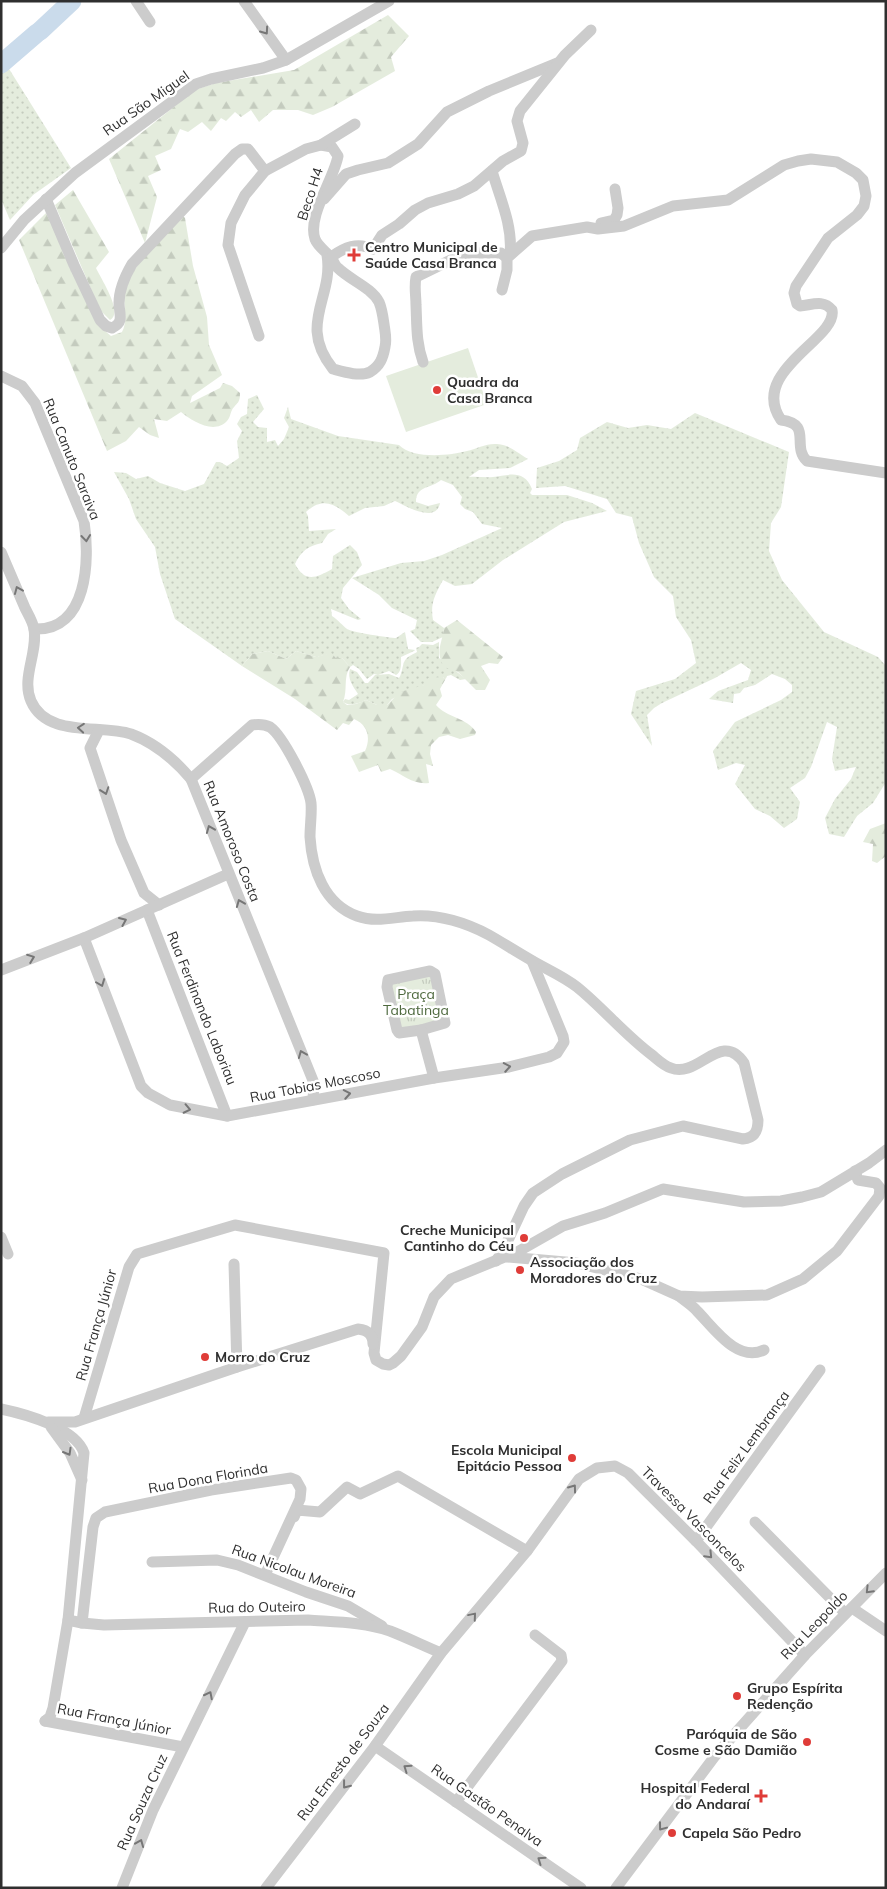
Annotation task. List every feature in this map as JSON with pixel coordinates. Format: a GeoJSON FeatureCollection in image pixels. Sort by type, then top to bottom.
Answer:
{"type":"FeatureCollection","features":[{"type":"Feature","properties":{"kind":"street"},"geometry":{"type":"LineString","coordinates":[[136,1],[150,22]]}},
{"type":"Feature","properties":{"kind":"street"},"geometry":{"type":"LineString","coordinates":[[244,1],[286,60]]}},
{"type":"Feature","properties":{"kind":"street","name":"Rua São Miguel"},"geometry":{"type":"LineString","coordinates":[[1,248],[24,220],[75,173],[196,84],[211,78],[263,68],[286,60],[389,1]]}},
{"type":"Feature","properties":{"kind":"street"},"geometry":{"type":"LineString","coordinates":[[320,202],[346,174],[388,163],[418,144],[447,112],[489,91],[557,63],[590,30]]}},
{"type":"Feature","properties":{"kind":"street"},"geometry":{"type":"LineString","coordinates":[[329,256],[343,248],[354,246],[365,246],[373,249],[382,235],[415,210],[428,203],[458,194],[474,186],[503,161],[520,151],[523,144],[517,126],[518,117],[527,101],[565,54]]}},
{"type":"Feature","properties":{"kind":"street"},"geometry":{"type":"LineString","coordinates":[[260,336],[228,245],[231,222],[245,195],[265,171],[306,149],[321,145],[354,124]]}},
{"type":"Feature","properties":{"kind":"street","name":"Beco H4"},"geometry":{"type":"LineString","coordinates":[[321,145],[332,147],[338,156],[320,202],[313,228],[315,240],[329,256],[337,268],[372,294],[378,301],[381,309],[386,346],[381,362],[368,373],[360,374],[333,369],[322,353],[317,329],[317,318],[328,272],[329,256]]}},
{"type":"Feature","properties":{"kind":"street"},"geometry":{"type":"LineString","coordinates":[[46,199],[97,314],[106,326],[112,328],[117,326],[120,321],[119,303],[121,289],[124,277],[132,264],[235,154],[248,149],[265,171]]}},
{"type":"Feature","properties":{"kind":"street"},"geometry":{"type":"LineString","coordinates":[[587,226],[598,229],[624,226],[673,206],[728,200],[784,166],[798,161],[811,159],[825,160],[846,166],[863,180],[866,196],[864,206],[857,215],[828,238],[796,286],[794,293],[797,304],[800,306],[825,304],[832,310],[832,320],[783,372],[773,400],[776,412],[781,420],[795,424],[800,430],[801,447],[804,458],[808,461],[886,473]]}},
{"type":"Feature","properties":{"kind":"street"},"geometry":{"type":"LineString","coordinates":[[492,171],[510,230],[512,243],[502,290]]}},
{"type":"Feature","properties":{"kind":"street"},"geometry":{"type":"LineString","coordinates":[[508,256],[532,236],[614,220],[618,208],[615,189]]}},
{"type":"Feature","properties":{"kind":"street"},"geometry":{"type":"LineString","coordinates":[[423,362],[417,345],[414,291],[416,277],[450,259],[472,252],[501,253],[508,256]]}},
{"type":"Feature","properties":{"kind":"street","name":"Rua Canuto Saraiva"},"geometry":{"type":"LineString","coordinates":[[1,376],[22,386],[35,403],[84,521],[87,540],[87,560],[83,587],[75,606],[66,620],[55,626],[34,629]]}},
{"type":"Feature","properties":{"kind":"street"},"geometry":{"type":"LineString","coordinates":[[2,558],[34,629]]}},
{"type":"Feature","properties":{"kind":"street","name":"Rua Amoroso Costa"},"geometry":{"type":"LineString","coordinates":[[34,629],[28,689],[31,701],[37,710],[50,720],[64,726],[131,734],[157,747],[180,766],[191,779],[314,1083],[313,1100]]}},
{"type":"Feature","properties":{"kind":"street"},"geometry":{"type":"LineString","coordinates":[[191,779],[252,725],[264,725],[271,728],[288,750],[308,791],[313,861],[324,889],[344,910],[369,919],[381,920],[415,916],[441,918],[466,924],[576,986],[639,1045],[671,1068],[686,1070],[716,1053],[724,1051],[730,1051],[739,1055],[744,1062],[758,1120],[755,1135],[743,1139],[683,1126],[630,1140],[562,1174],[533,1193],[524,1206],[503,1250],[501,1259]]}},
{"type":"Feature","properties":{"kind":"street"},"geometry":{"type":"LineString","coordinates":[[100,730],[90,748],[118,831],[144,893],[159,905]]}},
{"type":"Feature","properties":{"kind":"street"},"geometry":{"type":"LineString","coordinates":[[1,970],[84,938],[228,874]]}},
{"type":"Feature","properties":{"kind":"street","name":"Rua Ferdinando Laboriau"},"geometry":{"type":"LineString","coordinates":[[147,910],[228,1116]]}},
{"type":"Feature","properties":{"kind":"street","name":"Rua Tobias Moscoso"},"geometry":{"type":"LineString","coordinates":[[84,938],[141,1086],[148,1093],[170,1105],[228,1116],[434,1078],[509,1067],[549,1057],[561,1049],[564,1042],[563,1036],[532,961]]}},
{"type":"Feature","properties":{"kind":"street"},"geometry":{"type":"LineString","coordinates":[[430,972],[435,974],[444,1023],[421,1030],[402,1034],[397,1030],[387,987],[388,980],[391,978],[430,972]]}},
{"type":"Feature","properties":{"kind":"street"},"geometry":{"type":"LineString","coordinates":[[421,1030],[434,1078]]}},
{"type":"Feature","properties":{"kind":"street"},"geometry":{"type":"LineString","coordinates":[[1,1409],[47,1423],[75,1422],[237,1367],[358,1329],[369,1333],[373,1338],[375,1356],[383,1364],[389,1365],[401,1356],[422,1327],[434,1297],[452,1279],[501,1259],[563,1226],[611,1210],[663,1189],[744,1202],[781,1201],[821,1192],[886,1150]]}},
{"type":"Feature","properties":{"kind":"street"},"geometry":{"type":"LineString","coordinates":[[873,1160],[886,1162]]}},
{"type":"Feature","properties":{"kind":"street"},"geometry":{"type":"LineString","coordinates":[[679,1296],[702,1298],[767,1295],[803,1279],[837,1251],[879,1196],[880,1188],[876,1183],[858,1180],[855,1170]]}},
{"type":"Feature","properties":{"kind":"street","name":"Rua França Júnior"},"geometry":{"type":"LineString","coordinates":[[84,1418],[129,1267],[137,1254],[235,1225],[384,1253],[375,1356]]}},
{"type":"Feature","properties":{"kind":"street"},"geometry":{"type":"LineString","coordinates":[[1,1237],[8,1254]]}},
{"type":"Feature","properties":{"kind":"street"},"geometry":{"type":"LineString","coordinates":[[501,1259],[577,1263],[641,1279],[679,1296],[697,1311],[715,1331],[740,1351],[758,1353],[764,1350]]}},
{"type":"Feature","properties":{"kind":"street"},"geometry":{"type":"LineString","coordinates":[[234,1264],[237,1367]]}},
{"type":"Feature","properties":{"kind":"street","name":"Rua Feliz Lembrança"},"geometry":{"type":"LineString","coordinates":[[696,1541],[820,1370]]}},
{"type":"Feature","properties":{"kind":"street","name":"Rua França Júnior"},"geometry":{"type":"LineString","coordinates":[[47,1423],[70,1453],[82,1481],[68,1620],[53,1708],[50,1717],[45,1722],[182,1747]]}},
{"type":"Feature","properties":{"kind":"street","name":"Travessa Vasconcelos"},"geometry":{"type":"LineString","coordinates":[[441,1653],[527,1551],[580,1479],[597,1468],[615,1466],[628,1473],[805,1655]]}},
{"type":"Feature","properties":{"kind":"street"},"geometry":{"type":"LineString","coordinates":[[287,1526],[291,1524],[297,1510],[320,1512],[347,1487],[360,1494],[398,1476],[527,1551]]}},
{"type":"Feature","properties":{"kind":"street","name":"Rua Dona Florinda"},"geometry":{"type":"LineString","coordinates":[[82,1623],[93,1527],[96,1518],[105,1512],[211,1490],[291,1478],[299,1484],[301,1494],[265,1575]]}},
{"type":"Feature","properties":{"kind":"street"},"geometry":{"type":"LineString","coordinates":[[755,1522],[849,1610],[886,1631]]}},
{"type":"Feature","properties":{"kind":"street","name":"Rua Nicolau Moreira"},"geometry":{"type":"LineString","coordinates":[[152,1562],[217,1560],[238,1565],[306,1592],[348,1606],[389,1631]]}},
{"type":"Feature","properties":{"kind":"street","name":"Rua Leopoldo"},"geometry":{"type":"LineString","coordinates":[[616,1888],[715,1756],[805,1655],[886,1572]]}},
{"type":"Feature","properties":{"kind":"street"},"geometry":{"type":"LineString","coordinates":[[72,1584],[73,1593],[76,1596],[82,1596],[86,1591]]}},
{"type":"Feature","properties":{"kind":"street","name":"Rua do Outeiro"},"geometry":{"type":"LineString","coordinates":[[68,1620],[82,1623],[335,1622],[389,1631],[441,1653]]}},
{"type":"Feature","properties":{"kind":"street","name":"Rua Souza Cruz"},"geometry":{"type":"LineString","coordinates":[[122,1888],[153,1810],[182,1747],[245,1622]]}},
{"type":"Feature","properties":{"kind":"street"},"geometry":{"type":"LineString","coordinates":[[456,1802],[562,1661],[561,1655],[535,1635]]}},
{"type":"Feature","properties":{"kind":"street","name":"Rua Ernesto de Souza"},"geometry":{"type":"LineString","coordinates":[[266,1888],[376,1746],[441,1653]]}},
{"type":"Feature","properties":{"kind":"street","name":"Rua Gastão Penalva"},"geometry":{"type":"LineString","coordinates":[[376,1746],[581,1888]]}},
{"type":"Feature","properties":{"kind":"green space"},"geometry":{"type":"Polygon","coordinates":[[[388,15],[409,36],[391,57],[395,71],[332,107],[313,115],[298,110],[273,110],[259,122],[251,110],[241,117],[235,112],[226,121],[221,118],[211,131],[202,122],[188,132],[180,129],[171,149],[155,156],[161,170],[148,176],[157,197],[145,243],[109,159],[195,90],[216,83],[294,70],[388,15]]]}},
{"type":"Feature","properties":{"kind":"green space"},"geometry":{"type":"Polygon","coordinates":[[[1,56],[71,168],[33,195],[10,220],[1,199],[1,56]]]}},
{"type":"Feature","properties":{"kind":"green space"},"geometry":{"type":"Polygon","coordinates":[[[73,190],[109,252],[96,268],[113,303],[114,316],[110,320],[100,310],[55,205],[73,190]]]}},
{"type":"Feature","properties":{"kind":"green space"},"geometry":{"type":"Polygon","coordinates":[[[46,213],[104,330],[111,336],[122,332],[124,327],[125,290],[134,271],[183,216],[185,218],[193,266],[207,317],[209,345],[222,375],[192,396],[190,403],[220,388],[223,383],[232,386],[240,393],[240,397],[227,421],[222,425],[210,427],[191,419],[181,412],[167,421],[154,419],[159,438],[150,435],[139,427],[126,441],[107,451],[19,240],[46,213]]]}},
{"type":"Feature","properties":{"kind":"green space","name":"Quadra da Casa Branca"},"geometry":{"type":"Polygon","coordinates":[[[468,348],[487,404],[406,432],[386,376],[468,348]]]}},
{"type":"Feature","properties":{"kind":"green space"},"geometry":{"type":"Polygon","coordinates":[[[257,395],[264,409],[253,422],[258,427],[267,428],[267,442],[275,440],[278,446],[284,439],[289,427],[284,418],[288,407],[291,419],[338,436],[399,445],[413,453],[431,455],[451,454],[489,444],[497,444],[513,449],[528,459],[510,468],[479,470],[469,477],[516,475],[525,478],[529,483],[532,495],[567,495],[592,503],[607,511],[564,522],[503,560],[472,584],[455,586],[443,580],[432,609],[433,620],[444,628],[443,637],[432,642],[421,642],[410,631],[415,629],[417,620],[392,608],[379,595],[352,578],[401,563],[424,561],[442,555],[502,528],[482,524],[473,512],[465,509],[460,504],[462,497],[453,485],[441,480],[421,490],[417,497],[416,502],[428,506],[440,503],[433,512],[420,512],[395,501],[384,506],[365,508],[349,516],[333,505],[317,504],[306,512],[309,531],[336,529],[328,534],[322,543],[302,552],[295,564],[299,570],[311,577],[326,572],[332,569],[333,556],[350,545],[357,552],[362,565],[343,588],[341,598],[349,609],[361,619],[358,620],[331,609],[332,616],[347,629],[356,632],[396,638],[405,632],[408,649],[415,650],[401,657],[398,674],[396,675],[389,671],[378,675],[374,674],[367,679],[359,669],[353,665],[350,667],[342,658],[336,658],[330,654],[316,657],[296,651],[286,659],[268,651],[252,654],[242,666],[175,619],[160,574],[155,547],[136,519],[129,499],[114,472],[126,473],[136,479],[148,476],[160,483],[185,491],[204,484],[216,462],[227,466],[239,458],[237,441],[242,431],[237,424],[241,417],[247,414],[248,399],[257,395]]]}},
{"type":"Feature","properties":{"kind":"green space"},"geometry":{"type":"Polygon","coordinates":[[[695,413],[789,452],[781,507],[771,523],[769,551],[782,580],[824,632],[878,657],[886,666],[886,782],[873,803],[857,816],[844,837],[829,834],[825,818],[835,799],[851,779],[856,767],[835,771],[832,759],[837,727],[827,722],[811,767],[805,778],[790,788],[800,802],[797,819],[784,828],[770,816],[755,809],[735,784],[745,765],[736,763],[718,770],[713,751],[735,722],[781,700],[792,692],[792,685],[785,679],[772,674],[755,685],[744,688],[740,693],[734,694],[733,703],[709,699],[718,691],[748,680],[751,670],[741,663],[654,708],[647,715],[652,746],[631,714],[636,691],[675,679],[696,663],[691,640],[676,617],[673,596],[654,577],[639,543],[632,517],[616,513],[607,499],[565,486],[536,488],[537,468],[559,461],[577,450],[580,438],[607,422],[628,428],[647,425],[671,429],[695,413]]]}},
{"type":"Feature","properties":{"kind":"green space"},"geometry":{"type":"Polygon","coordinates":[[[457,620],[503,657],[498,664],[489,663],[481,666],[490,680],[485,690],[476,690],[458,672],[444,667],[441,661],[440,648],[444,628],[457,620]]]}},
{"type":"Feature","properties":{"kind":"green space"},"geometry":{"type":"Polygon","coordinates":[[[439,642],[439,658],[466,679],[460,680],[451,675],[447,676],[445,680],[443,677],[392,699],[387,705],[377,705],[366,700],[352,704],[343,702],[345,699],[349,700],[358,694],[350,679],[350,669],[357,672],[365,683],[368,683],[375,675],[389,674],[399,678],[405,661],[417,652],[416,648],[422,644],[433,645],[439,642]]]}},
{"type":"Feature","properties":{"kind":"green space"},"geometry":{"type":"Polygon","coordinates":[[[268,651],[286,659],[296,651],[316,657],[331,653],[336,658],[342,658],[350,667],[343,702],[347,705],[366,700],[377,705],[387,705],[400,692],[424,685],[428,678],[443,677],[445,680],[440,689],[442,696],[436,705],[445,713],[467,723],[476,732],[475,735],[460,739],[448,735],[439,737],[431,745],[430,754],[433,766],[426,764],[429,783],[413,781],[390,769],[381,772],[378,765],[359,772],[351,756],[365,751],[368,737],[365,728],[354,719],[349,725],[343,723],[337,730],[295,699],[242,666],[252,654],[268,651]]]}},
{"type":"Feature","properties":{"kind":"green space"},"geometry":{"type":"Polygon","coordinates":[[[886,823],[886,856],[877,863],[872,861],[873,844],[863,842],[870,829],[886,823]]]}},
{"type":"Feature","properties":{"kind":"green space","name":"Praça Tabatinga"},"geometry":{"type":"Polygon","coordinates":[[[430,973],[444,1022],[402,1033],[389,981],[430,973]]]}},
{"type":"Feature","properties":{"kind":"waterway"},"geometry":{"type":"LineString","coordinates":[[40,31],[72,1]]}},
{"type":"Feature","properties":{"kind":"waterway"},"geometry":{"type":"LineString","coordinates":[[1,64],[37,33]]}},
{"type":"Feature","properties":{"kind":"place","name":"Centro Municipal de Saúde Casa Branca"},"geometry":{"type":"Point","coordinates":[354,255]}},
{"type":"Feature","properties":{"kind":"place","name":"Quadra da Casa Branca"},"geometry":{"type":"Point","coordinates":[437,390]}},
{"type":"Feature","properties":{"kind":"place","name":"Creche Municipal Cantinho do Céu"},"geometry":{"type":"Point","coordinates":[524,1238]}},
{"type":"Feature","properties":{"kind":"place","name":"Associação dos Moradores do Cruz"},"geometry":{"type":"Point","coordinates":[520,1270]}},
{"type":"Feature","properties":{"kind":"place","name":"Morro do Cruz"},"geometry":{"type":"Point","coordinates":[205,1357]}},
{"type":"Feature","properties":{"kind":"place","name":"Escola Municipal Epitácio Pessoa"},"geometry":{"type":"Point","coordinates":[572,1458]}},
{"type":"Feature","properties":{"kind":"place","name":"Grupo Espírita Redenção"},"geometry":{"type":"Point","coordinates":[737,1696]}},
{"type":"Feature","properties":{"kind":"place","name":"Paróquia de São Cosme e São Damião"},"geometry":{"type":"Point","coordinates":[807,1742]}},
{"type":"Feature","properties":{"kind":"place","name":"Hospital Federal do Andaraí"},"geometry":{"type":"Point","coordinates":[761,1796]}},
{"type":"Feature","properties":{"kind":"place","name":"Capela São Pedro"},"geometry":{"type":"Point","coordinates":[672,1833]}}]}
